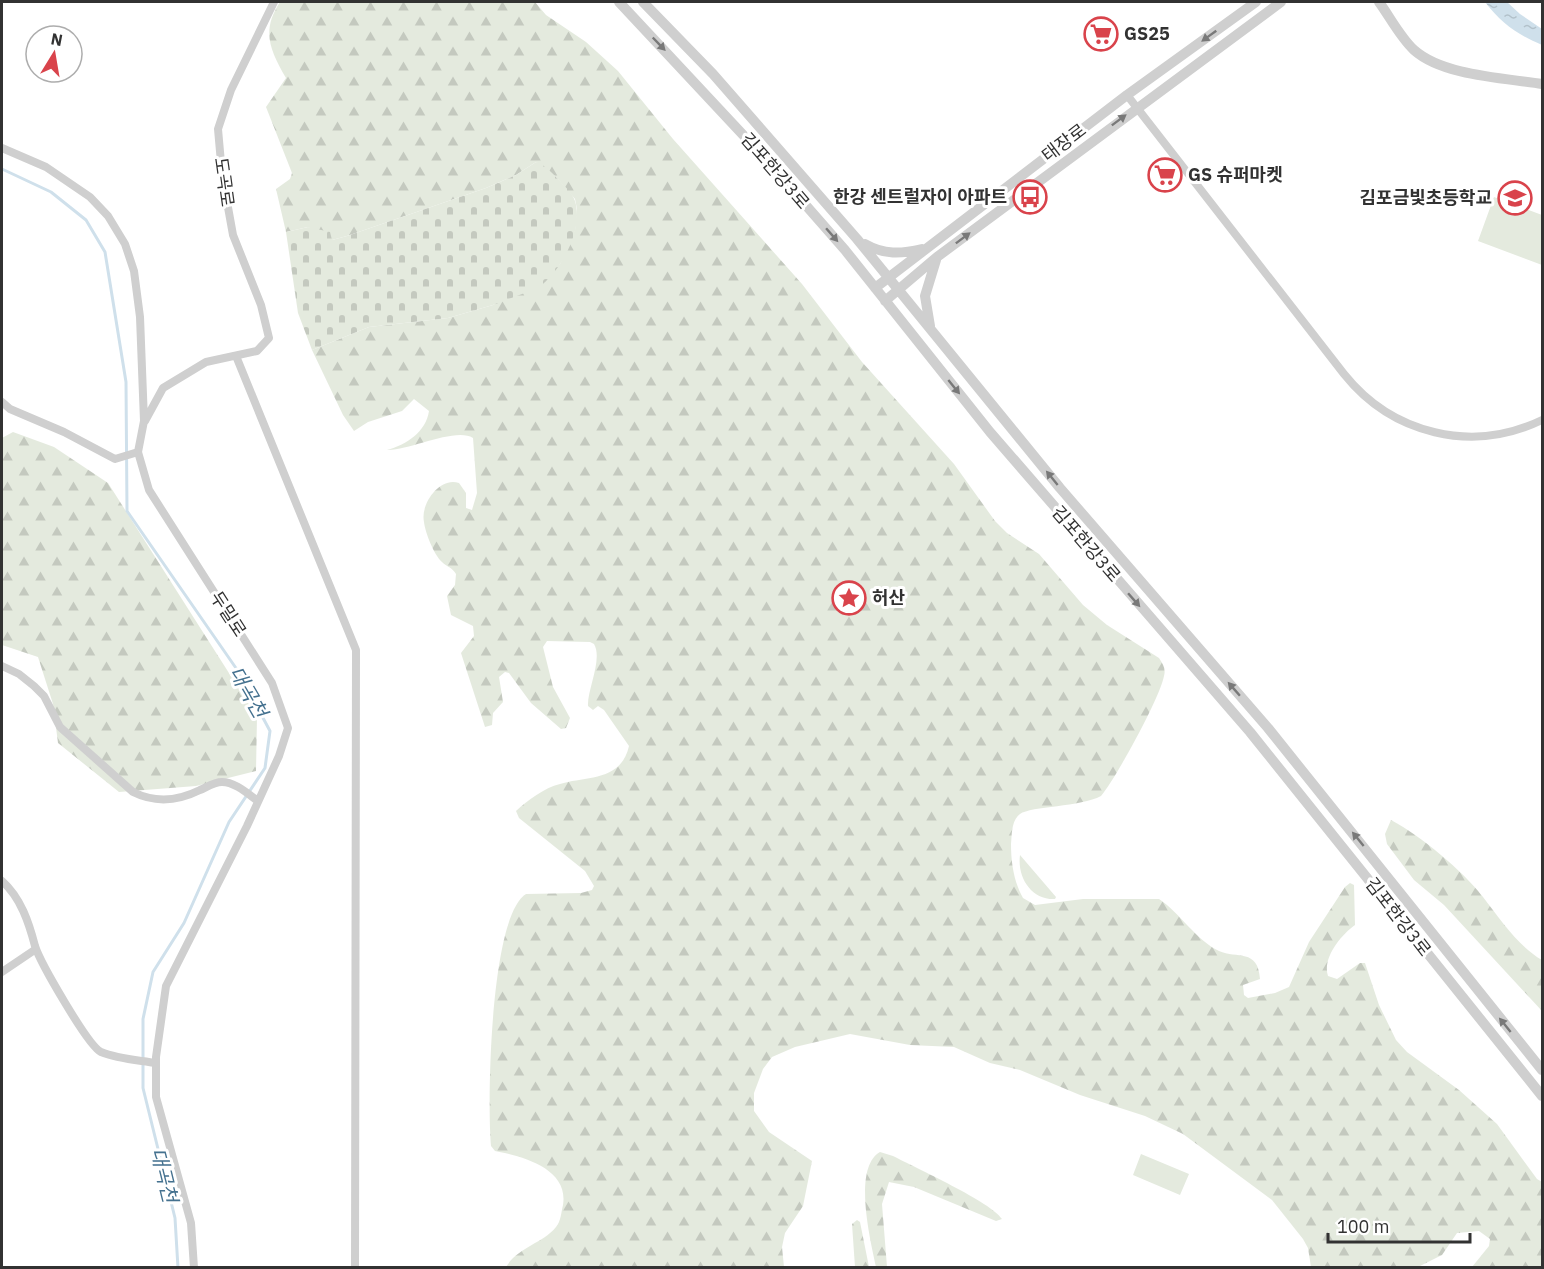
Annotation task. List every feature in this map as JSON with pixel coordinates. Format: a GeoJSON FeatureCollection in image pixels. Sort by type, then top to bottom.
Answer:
{"type":"FeatureCollection","features":[{"type":"Feature","properties":{"kind":"street","name":"도곡로"},"geometry":{"type":"LineString","coordinates":[[236,356],[257,351],[269,338],[261,305],[233,235],[222,174],[218,129],[231,90],[274,2]]}},
{"type":"Feature","properties":{"kind":"street","name":"김포한강3로"},"geometry":{"type":"LineString","coordinates":[[619,2],[761,154],[875,288],[1004,448],[1250,732],[1542,1096]]}},
{"type":"Feature","properties":{"kind":"street","name":"김포한강3로"},"geometry":{"type":"LineString","coordinates":[[643,2],[712,74],[857,239],[1060,488],[1268,728],[1542,1070]]}},
{"type":"Feature","properties":{"kind":"street","name":"태장로"},"geometry":{"type":"LineString","coordinates":[[875,288],[1127,95],[1256,2]]}},
{"type":"Feature","properties":{"kind":"street"},"geometry":{"type":"LineString","coordinates":[[885,301],[937,257],[1281,2]]}},
{"type":"Feature","properties":{"kind":"street"},"geometry":{"type":"LineString","coordinates":[[1379,2],[1408,43],[1432,62],[1458,70],[1542,84]]}},
{"type":"Feature","properties":{"kind":"street"},"geometry":{"type":"LineString","coordinates":[[1127,95],[1344,374],[1373,404],[1414,427],[1459,437],[1501,435],[1542,420]]}},
{"type":"Feature","properties":{"kind":"street","name":"두밀로"},"geometry":{"type":"LineString","coordinates":[[2,148],[46,167],[90,197],[108,216],[125,244],[134,272],[140,317],[144,421],[136,453],[149,490],[272,683],[288,728],[279,756],[166,986],[153,1063],[156,1097],[190,1223],[194,1268]]}},
{"type":"Feature","properties":{"kind":"street"},"geometry":{"type":"LineString","coordinates":[[857,239],[885,252],[903,253],[925,248]]}},
{"type":"Feature","properties":{"kind":"street"},"geometry":{"type":"LineString","coordinates":[[930,329],[925,296],[937,257]]}},
{"type":"Feature","properties":{"kind":"street"},"geometry":{"type":"LineString","coordinates":[[144,421],[163,388],[206,363],[236,356],[356,650],[355,1268]]}},
{"type":"Feature","properties":{"kind":"street"},"geometry":{"type":"LineString","coordinates":[[2,402],[10,409],[64,432],[115,459],[136,453]]}},
{"type":"Feature","properties":{"kind":"street"},"geometry":{"type":"LineString","coordinates":[[2,666],[19,674],[34,686],[44,696],[60,727],[133,792],[161,800],[179,798],[223,782],[256,799]]}},
{"type":"Feature","properties":{"kind":"street"},"geometry":{"type":"LineString","coordinates":[[2,881],[18,902],[32,930],[36,949],[77,1022],[99,1051],[153,1063]]}},
{"type":"Feature","properties":{"kind":"street"},"geometry":{"type":"LineString","coordinates":[[2,972],[36,949]]}},
{"type":"Feature","properties":{"kind":"green space"},"geometry":{"type":"Polygon","coordinates":[[[280,2],[535,2],[546,15],[586,42],[618,71],[673,139],[802,284],[862,362],[954,464],[995,521],[1007,533],[1039,554],[1083,605],[1107,625],[1159,658],[1163,664],[1164,676],[1155,702],[1101,796],[1092,800],[1026,811],[1015,820],[1011,844],[1012,858],[1015,879],[1023,898],[1035,905],[1083,899],[1159,899],[1211,946],[1226,953],[1246,956],[1255,963],[1260,979],[1243,985],[1244,995],[1248,998],[1275,993],[1289,987],[1309,942],[1345,887],[1350,883],[1354,885],[1355,925],[1339,941],[1330,955],[1328,976],[1337,979],[1360,963],[1365,963],[1379,1005],[1396,1040],[1407,1052],[1459,1090],[1497,1124],[1537,1179],[1542,1182],[1542,1267],[1472,1267],[1489,1246],[1490,1239],[1479,1231],[1457,1233],[1442,1255],[1418,1267],[1311,1267],[1308,1248],[1303,1239],[1272,1200],[1183,1134],[1145,1116],[1080,1095],[1020,1070],[990,1063],[954,1047],[910,1045],[850,1034],[795,1047],[772,1057],[763,1069],[754,1093],[754,1111],[769,1132],[812,1161],[803,1206],[785,1233],[782,1247],[784,1267],[506,1267],[523,1250],[544,1238],[556,1227],[563,1205],[563,1192],[559,1182],[541,1166],[517,1156],[495,1151],[491,1146],[490,1091],[493,1012],[505,936],[514,909],[526,894],[581,893],[592,890],[594,886],[585,871],[519,818],[516,811],[548,788],[610,772],[625,758],[629,746],[604,710],[598,706],[593,710],[588,706],[597,658],[594,644],[590,642],[547,641],[543,647],[553,687],[570,718],[566,728],[561,729],[531,703],[509,673],[505,672],[499,677],[503,702],[493,713],[492,725],[485,727],[461,653],[474,636],[473,626],[451,615],[447,596],[455,585],[456,574],[436,554],[424,522],[428,500],[439,488],[452,482],[459,483],[466,493],[466,508],[472,510],[477,493],[473,438],[455,435],[387,450],[401,445],[414,436],[424,425],[429,411],[414,399],[402,411],[368,422],[354,431],[343,415],[312,350],[369,327],[448,318],[493,305],[560,264],[575,230],[577,209],[575,199],[556,177],[536,162],[516,175],[486,188],[347,236],[332,240],[308,227],[286,232],[276,189],[290,179],[292,173],[266,107],[286,78],[272,49],[269,31],[274,12],[280,2]]]}},
{"type":"Feature","properties":{"kind":"green space"},"geometry":{"type":"Polygon","coordinates":[[[536,162],[548,169],[570,192],[577,212],[573,237],[568,249],[547,281],[538,288],[493,305],[448,318],[369,327],[312,350],[298,313],[286,232],[308,227],[330,232],[332,240],[347,236],[486,188],[516,175],[536,162]]]}},
{"type":"Feature","properties":{"kind":"green space"},"geometry":{"type":"Polygon","coordinates":[[[1494,197],[1542,215],[1542,265],[1478,241],[1494,197]]]}},
{"type":"Feature","properties":{"kind":"green space"},"geometry":{"type":"Polygon","coordinates":[[[13,432],[54,447],[108,483],[257,717],[256,771],[196,786],[119,792],[58,743],[53,704],[38,657],[2,645],[2,438],[13,432]]]}},
{"type":"Feature","properties":{"kind":"green space"},"geometry":{"type":"Polygon","coordinates":[[[1391,820],[1428,844],[1453,865],[1517,940],[1542,960],[1542,1011],[1444,905],[1414,880],[1387,844],[1385,834],[1391,820]]]}},
{"type":"Feature","properties":{"kind":"green space"},"geometry":{"type":"Polygon","coordinates":[[[1020,855],[1056,897],[1055,899],[1039,896],[1027,886],[1021,871],[1020,855]]]}},
{"type":"Feature","properties":{"kind":"green space"},"geometry":{"type":"Polygon","coordinates":[[[880,1152],[893,1156],[969,1195],[996,1212],[1002,1219],[996,1221],[914,1187],[889,1182],[882,1204],[887,1267],[876,1267],[868,1224],[865,1189],[867,1173],[872,1161],[880,1152]]]}},
{"type":"Feature","properties":{"kind":"green space"},"geometry":{"type":"Polygon","coordinates":[[[1141,1154],[1189,1174],[1180,1195],[1133,1175],[1141,1154]]]}},
{"type":"Feature","properties":{"kind":"green space"},"geometry":{"type":"Polygon","coordinates":[[[857,1220],[860,1222],[869,1267],[855,1267],[852,1224],[857,1220]]]}},
{"type":"Feature","properties":{"kind":"water"},"geometry":{"type":"Polygon","coordinates":[[[1485,2],[1507,2],[1542,29],[1542,45],[1510,28],[1485,2]]]}},
{"type":"Feature","properties":{"kind":"waterway","name":"대곡천"},"geometry":{"type":"LineString","coordinates":[[2,169],[51,192],[86,220],[105,252],[126,382],[127,511],[238,671],[270,731],[265,768],[229,822],[184,923],[153,972],[143,1019],[143,1088],[175,1218],[178,1268]]}},
{"type":"Feature","properties":{"kind":"place","name":"GS25"},"geometry":{"type":"Point","coordinates":[1101,34]}},
{"type":"Feature","properties":{"kind":"place","name":"GS 슈퍼마켓"},"geometry":{"type":"Point","coordinates":[1165,175]}},
{"type":"Feature","properties":{"kind":"place","name":"한강 센트럴자이 아파트"},"geometry":{"type":"Point","coordinates":[1030,197]}},
{"type":"Feature","properties":{"kind":"place","name":"김포금빛초등학교"},"geometry":{"type":"Point","coordinates":[1515,198]}},
{"type":"Feature","properties":{"kind":"place","name":"허산"},"geometry":{"type":"Point","coordinates":[849,598]}}]}
